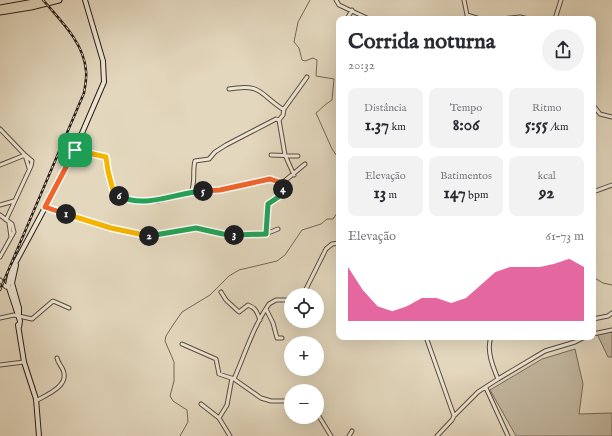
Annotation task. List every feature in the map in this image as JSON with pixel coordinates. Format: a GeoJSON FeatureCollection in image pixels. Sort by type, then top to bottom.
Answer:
{"type":"FeatureCollection","features":[{"type":"Feature","properties":{"kind":"highway"},"geometry":{"type":"LineString","coordinates":[[0,8],[45,0]]}},
{"type":"Feature","properties":{"kind":"highway"},"geometry":{"type":"LineString","coordinates":[[0,12],[31,7],[59,0]]}},
{"type":"Feature","properties":{"kind":"main road"},"geometry":{"type":"LineString","coordinates":[[38,436],[36,401],[24,362],[19,327],[19,308],[11,288],[16,264],[75,150],[104,82],[103,61],[86,1]]}},
{"type":"Feature","properties":{"kind":"street"},"geometry":{"type":"LineString","coordinates":[[336,0],[339,4],[363,16]]}},
{"type":"Feature","properties":{"kind":"street"},"geometry":{"type":"LineString","coordinates":[[464,0],[467,15],[470,16]]}},
{"type":"Feature","properties":{"kind":"street"},"geometry":{"type":"LineString","coordinates":[[556,16],[561,0]]}},
{"type":"Feature","properties":{"kind":"street"},"geometry":{"type":"LineString","coordinates":[[349,16],[352,10]]}},
{"type":"Feature","properties":{"kind":"street"},"geometry":{"type":"LineString","coordinates":[[294,175],[285,156],[279,120],[283,115],[284,110],[307,77]]}},
{"type":"Feature","properties":{"kind":"street"},"geometry":{"type":"LineString","coordinates":[[229,89],[244,86],[253,87],[284,110]]}},
{"type":"Feature","properties":{"kind":"street"},"geometry":{"type":"LineString","coordinates":[[596,109],[600,114],[612,117]]}},
{"type":"Feature","properties":{"kind":"street"},"geometry":{"type":"LineString","coordinates":[[191,192],[194,184],[193,167],[195,162],[200,160],[206,161],[226,145],[276,119],[279,120]]}},
{"type":"Feature","properties":{"kind":"street"},"geometry":{"type":"LineString","coordinates":[[0,129],[25,155],[29,170],[14,201],[8,222],[11,231],[10,239],[0,257]]}},
{"type":"Feature","properties":{"kind":"street"},"geometry":{"type":"LineString","coordinates":[[75,150],[106,157],[114,194],[125,199],[158,201],[191,192],[220,190],[270,179],[281,184],[283,187],[283,194],[268,204],[266,234]]}},
{"type":"Feature","properties":{"kind":"street"},"geometry":{"type":"LineString","coordinates":[[0,165],[25,155]]}},
{"type":"Feature","properties":{"kind":"street"},"geometry":{"type":"LineString","coordinates":[[271,156],[298,156]]}},
{"type":"Feature","properties":{"kind":"street"},"geometry":{"type":"LineString","coordinates":[[281,184],[294,175],[305,164]]}},
{"type":"Feature","properties":{"kind":"street"},"geometry":{"type":"LineString","coordinates":[[596,191],[612,185]]}},
{"type":"Feature","properties":{"kind":"street"},"geometry":{"type":"LineString","coordinates":[[0,205],[14,201]]}},
{"type":"Feature","properties":{"kind":"street"},"geometry":{"type":"LineString","coordinates":[[45,207],[111,228],[145,236],[196,228],[223,234],[266,234],[278,229]]}},
{"type":"Feature","properties":{"kind":"street"},"geometry":{"type":"LineString","coordinates":[[0,216],[8,222]]}},
{"type":"Feature","properties":{"kind":"street"},"geometry":{"type":"LineString","coordinates":[[307,288],[326,249],[332,244],[336,243]]}},
{"type":"Feature","properties":{"kind":"street"},"geometry":{"type":"LineString","coordinates":[[0,280],[11,288]]}},
{"type":"Feature","properties":{"kind":"street"},"geometry":{"type":"LineString","coordinates":[[221,292],[226,300],[239,312],[248,305],[253,307],[257,310],[260,320]]}},
{"type":"Feature","properties":{"kind":"street"},"geometry":{"type":"LineString","coordinates":[[219,418],[227,405],[233,379],[241,366],[246,346],[266,309],[269,304],[276,300],[284,300]]}},
{"type":"Feature","properties":{"kind":"street"},"geometry":{"type":"LineString","coordinates":[[0,318],[18,315],[23,318],[32,319],[53,301],[69,308]]}},
{"type":"Feature","properties":{"kind":"street"},"geometry":{"type":"LineString","coordinates":[[266,309],[273,322],[277,338],[282,338]]}},
{"type":"Feature","properties":{"kind":"street"},"geometry":{"type":"LineString","coordinates":[[596,318],[608,316],[612,313]]}},
{"type":"Feature","properties":{"kind":"street"},"geometry":{"type":"LineString","coordinates":[[596,333],[612,330]]}},
{"type":"Feature","properties":{"kind":"street"},"geometry":{"type":"LineString","coordinates":[[427,340],[454,416]]}},
{"type":"Feature","properties":{"kind":"street"},"geometry":{"type":"LineString","coordinates":[[490,340],[489,345],[493,367],[498,379]]}},
{"type":"Feature","properties":{"kind":"street"},"geometry":{"type":"LineString","coordinates":[[437,436],[478,392],[545,351],[560,348],[579,340]]}},
{"type":"Feature","properties":{"kind":"street"},"geometry":{"type":"LineString","coordinates":[[182,344],[216,359],[218,374],[233,379],[261,398],[271,401],[284,401]]}},
{"type":"Feature","properties":{"kind":"street"},"geometry":{"type":"LineString","coordinates":[[36,401],[56,390],[62,384],[64,371],[57,358]]}},
{"type":"Feature","properties":{"kind":"street"},"geometry":{"type":"LineString","coordinates":[[0,365],[24,362]]}},
{"type":"Feature","properties":{"kind":"street"},"geometry":{"type":"LineString","coordinates":[[486,388],[508,436]]}},
{"type":"Feature","properties":{"kind":"street"},"geometry":{"type":"LineString","coordinates":[[201,404],[219,418],[230,436]]}},
{"type":"Feature","properties":{"kind":"street"},"geometry":{"type":"LineString","coordinates":[[324,424],[331,436]]}},
{"type":"Feature","properties":{"kind":"street"},"geometry":{"type":"LineString","coordinates":[[349,436],[352,431]]}},
{"type":"Feature","properties":{"kind":"shaded area"},"geometry":{"type":"Polygon","coordinates":[[[612,332],[612,357],[608,357],[597,334],[612,332]]]}},
{"type":"Feature","properties":{"kind":"shaded area"},"geometry":{"type":"Polygon","coordinates":[[[575,349],[583,384],[579,414],[612,413],[612,436],[516,436],[490,390],[542,359],[575,349]]]}},
{"type":"Feature","properties":{"kind":"waterway"},"geometry":{"type":"LineString","coordinates":[[310,0],[298,22],[294,42],[299,48],[302,60],[305,61],[313,58],[317,60],[316,76],[334,79],[332,100],[316,113],[336,155]]}},
{"type":"Feature","properties":{"kind":"waterway"},"geometry":{"type":"LineString","coordinates":[[180,436],[188,422],[187,410],[173,401],[170,396],[174,381],[174,362],[165,341],[166,336],[182,312],[210,295],[229,276],[239,270],[277,261],[285,255],[302,230],[321,224],[327,219],[333,219],[336,214]]}},
{"type":"Feature","properties":{"kind":"waterway"},"geometry":{"type":"LineString","coordinates":[[596,279],[603,283],[612,285]]}},
{"type":"Feature","properties":{"kind":"railway"},"geometry":{"type":"LineString","coordinates":[[0,290],[84,93],[86,71],[81,51],[64,24],[43,0]]}},
{"type":"Feature","properties":{"kind":"route"},"geometry":{"type":"LineString","coordinates":[[75,150],[106,157],[106,164],[114,194],[125,199],[158,201],[189,192],[220,190],[270,179],[279,182],[283,187],[283,194],[268,204],[266,234],[263,235],[223,234],[196,228],[145,236],[111,228],[45,207],[75,150]]}}]}
